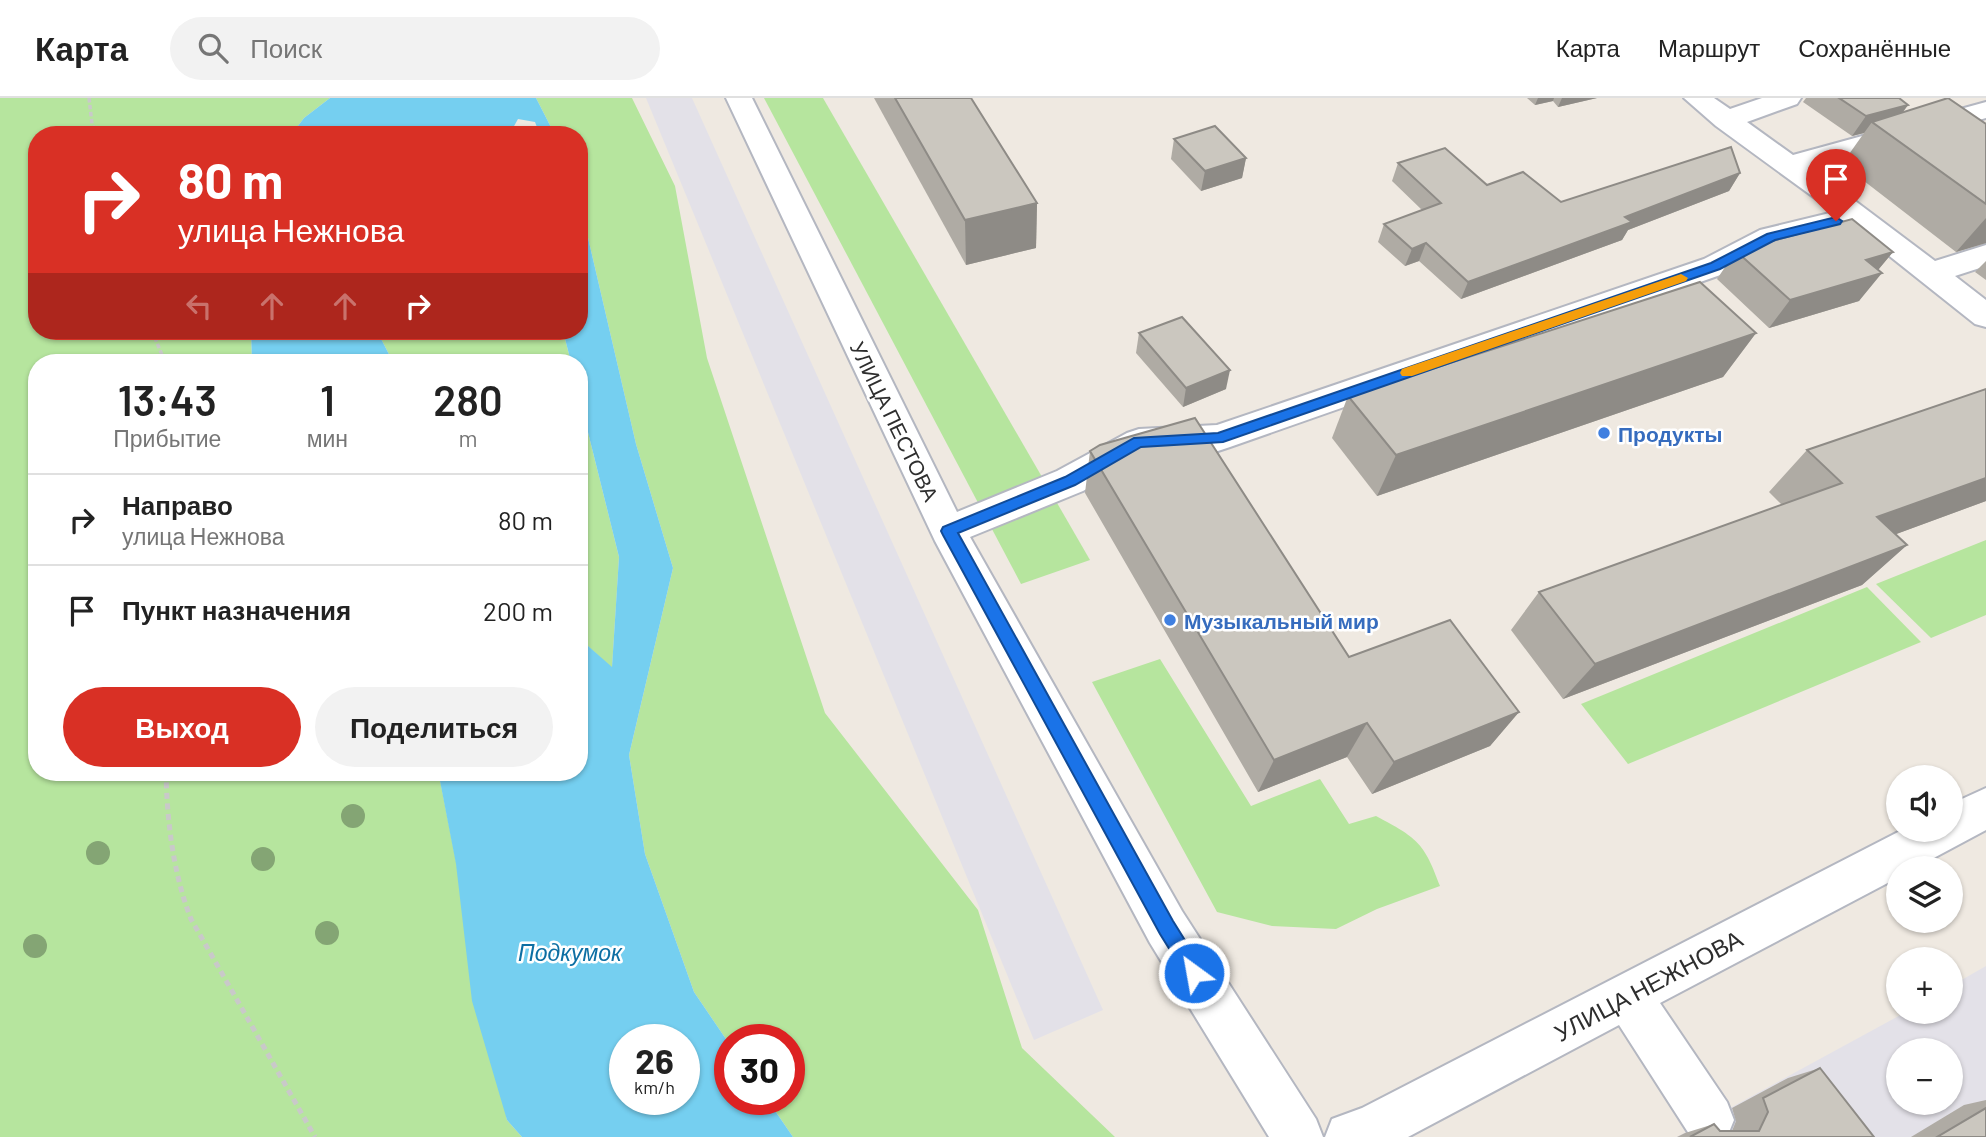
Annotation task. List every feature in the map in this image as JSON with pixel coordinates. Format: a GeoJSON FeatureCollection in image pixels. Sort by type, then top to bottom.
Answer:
{"type":"FeatureCollection","features":[{"type":"Feature","properties":{"kind":"street","name":"УЛИЦА ПЕСТОВА"},"geometry":{"type":"LineString","coordinates":[[739,98],[948,531],[1166,927],[1297,1137]]}},
{"type":"Feature","properties":{"kind":"street"},"geometry":{"type":"LineString","coordinates":[[1697,98],[1858,216],[1986,316]]}},
{"type":"Feature","properties":{"kind":"street"},"geometry":{"type":"LineString","coordinates":[[1726,120],[1788,98]]}},
{"type":"Feature","properties":{"kind":"street"},"geometry":{"type":"LineString","coordinates":[[1787,164],[1986,110]]}},
{"type":"Feature","properties":{"kind":"street"},"geometry":{"type":"LineString","coordinates":[[948,531],[1070,481],[1139,442],[1218,438],[1715,266],[1771,237],[1858,216]]}},
{"type":"Feature","properties":{"kind":"street"},"geometry":{"type":"LineString","coordinates":[[1931,273],[1986,255]]}},
{"type":"Feature","properties":{"kind":"street","name":"УЛИЦА НЕЖНОВА"},"geometry":{"type":"LineString","coordinates":[[1350,1137],[1386,1122],[1967,823]]}},
{"type":"Feature","properties":{"kind":"street"},"geometry":{"type":"LineString","coordinates":[[1627,996],[1709,1120]]}},
{"type":"Feature","properties":{"kind":"path"},"geometry":{"type":"LineString","coordinates":[[89,98],[93,126]]}},
{"type":"Feature","properties":{"kind":"path"},"geometry":{"type":"LineString","coordinates":[[167,781],[174,852],[189,916],[233,998],[298,1100],[315,1137]]}},
{"type":"Feature","properties":{"kind":"shaded area"},"geometry":{"type":"Polygon","coordinates":[[[646,98],[692,98],[1103,1010],[1034,1040],[646,98]]]}},
{"type":"Feature","properties":{"kind":"shaded area"},"geometry":{"type":"Polygon","coordinates":[[[1986,966],[1986,1137],[1677,1137],[1886,1023],[1963,1024],[1963,979],[1986,966]]]}},
{"type":"Feature","properties":{"kind":"green space"},"geometry":{"type":"Polygon","coordinates":[[[0,98],[330,98],[298,126],[28,126],[28,340],[251,340],[252,354],[28,354],[28,781],[440,781],[507,1120],[522,1137],[0,1137],[0,98]]]}},
{"type":"Feature","properties":{"kind":"green space"},"geometry":{"type":"Polygon","coordinates":[[[536,98],[632,98],[675,186],[707,358],[825,713],[978,910],[1022,1048],[1115,1137],[793,1137],[778,1115],[805,1115],[805,1024],[716,1024],[694,992],[645,854],[629,755],[673,568],[636,444],[588,238],[588,126],[550,126],[536,98]]]}},
{"type":"Feature","properties":{"kind":"green space"},"geometry":{"type":"Polygon","coordinates":[[[764,98],[823,98],[1090,560],[1021,584],[764,98]]]}},
{"type":"Feature","properties":{"kind":"green space"},"geometry":{"type":"Polygon","coordinates":[[[382,340],[565,340],[569,354],[389,354],[382,340]]]}},
{"type":"Feature","properties":{"kind":"green space"},"geometry":{"type":"Polygon","coordinates":[[[588,432],[619,557],[612,668],[588,646],[588,432]]]}},
{"type":"Feature","properties":{"kind":"green space"},"geometry":{"type":"Polygon","coordinates":[[[1986,540],[1986,615],[1931,638],[1876,584],[1986,540]]]}},
{"type":"Feature","properties":{"kind":"green space"},"geometry":{"type":"Polygon","coordinates":[[[1867,587],[1921,642],[1628,764],[1581,704],[1867,587]]]}},
{"type":"Feature","properties":{"kind":"green space"},"geometry":{"type":"Polygon","coordinates":[[[1160,659],[1251,806],[1320,779],[1349,824],[1376,816],[1410,836],[1424,850],[1440,886],[1377,909],[1336,929],[1272,926],[1217,912],[1092,682],[1160,659]]]}},
{"type":"Feature","properties":{"kind":"water"},"geometry":{"type":"Polygon","coordinates":[[[330,98],[536,98],[550,126],[537,126],[535,122],[518,119],[514,126],[298,126],[330,98]]]}},
{"type":"Feature","properties":{"kind":"water","name":"Подкумок"},"geometry":{"type":"Polygon","coordinates":[[[588,238],[636,444],[673,568],[629,755],[645,854],[694,992],[716,1024],[714,1115],[778,1115],[793,1137],[522,1137],[507,1120],[472,1001],[456,864],[440,781],[588,781],[588,646],[612,667],[619,557],[588,432],[588,354],[569,354],[565,340],[588,340],[588,238]]]}},
{"type":"Feature","properties":{"kind":"water"},"geometry":{"type":"Polygon","coordinates":[[[251,340],[382,340],[389,354],[252,354],[251,340]]]}},
{"type":"Feature","properties":{"kind":"building"},"geometry":{"type":"Polygon","coordinates":[[[895,98],[971,98],[1037,203],[965,220],[895,98]]]}},
{"type":"Feature","properties":{"kind":"building"},"geometry":{"type":"Polygon","coordinates":[[[1839,98],[1899,98],[1908,105],[1866,116],[1839,98]]]}},
{"type":"Feature","properties":{"kind":"building"},"geometry":{"type":"Polygon","coordinates":[[[1948,98],[1986,124],[1986,204],[1872,122],[1948,98]]]}},
{"type":"Feature","properties":{"kind":"building"},"geometry":{"type":"Polygon","coordinates":[[[1215,126],[1246,158],[1205,171],[1174,139],[1215,126]]]}},
{"type":"Feature","properties":{"kind":"building"},"geometry":{"type":"Polygon","coordinates":[[[1731,147],[1740,173],[1625,217],[1632,222],[1468,282],[1426,243],[1412,249],[1384,224],[1441,203],[1398,163],[1445,148],[1487,185],[1523,172],[1561,202],[1731,147]]]}},
{"type":"Feature","properties":{"kind":"building"},"geometry":{"type":"Polygon","coordinates":[[[1852,219],[1893,252],[1866,260],[1882,273],[1790,300],[1736,251],[1852,219]]]}},
{"type":"Feature","properties":{"kind":"building"},"geometry":{"type":"Polygon","coordinates":[[[1700,282],[1756,333],[1396,455],[1348,396],[1700,282]]]}},
{"type":"Feature","properties":{"kind":"building"},"geometry":{"type":"Polygon","coordinates":[[[1182,317],[1230,370],[1186,388],[1139,333],[1182,317]]]}},
{"type":"Feature","properties":{"kind":"building"},"geometry":{"type":"Polygon","coordinates":[[[1986,389],[1986,478],[1877,517],[1907,545],[1595,664],[1539,592],[1842,483],[1807,450],[1986,389]]]}},
{"type":"Feature","properties":{"kind":"building"},"geometry":{"type":"Polygon","coordinates":[[[1195,418],[1349,657],[1450,620],[1519,712],[1394,762],[1367,723],[1274,760],[1090,451],[1100,445],[1195,418]]]}},
{"type":"Feature","properties":{"kind":"building"},"geometry":{"type":"Polygon","coordinates":[[[1820,1068],[1874,1137],[1690,1137],[1714,1124],[1720,1131],[1759,1131],[1768,1112],[1763,1098],[1820,1068]]]}},
{"type":"Feature","properties":{"kind":"building"},"geometry":{"type":"Polygon","coordinates":[[[1986,1108],[1986,1137],[1937,1137],[1986,1108]]]}},
{"type":"Feature","properties":{"kind":"slow traffic"},"geometry":{"type":"LineString","coordinates":[[1407,373],[1681,278]]}},
{"type":"Feature","properties":{"kind":"place","name":"Продукты"},"geometry":{"type":"Point","coordinates":[1604,433]}},
{"type":"Feature","properties":{"kind":"place","name":"Музыкальный мир"},"geometry":{"type":"Point","coordinates":[1170,620]}},
{"type":"Feature","properties":{"kind":"route"},"geometry":{"type":"LineString","coordinates":[[1194,973],[948,531],[1070,481],[1139,442],[1218,438],[1715,266],[1771,237],[1836,221]]}}]}
